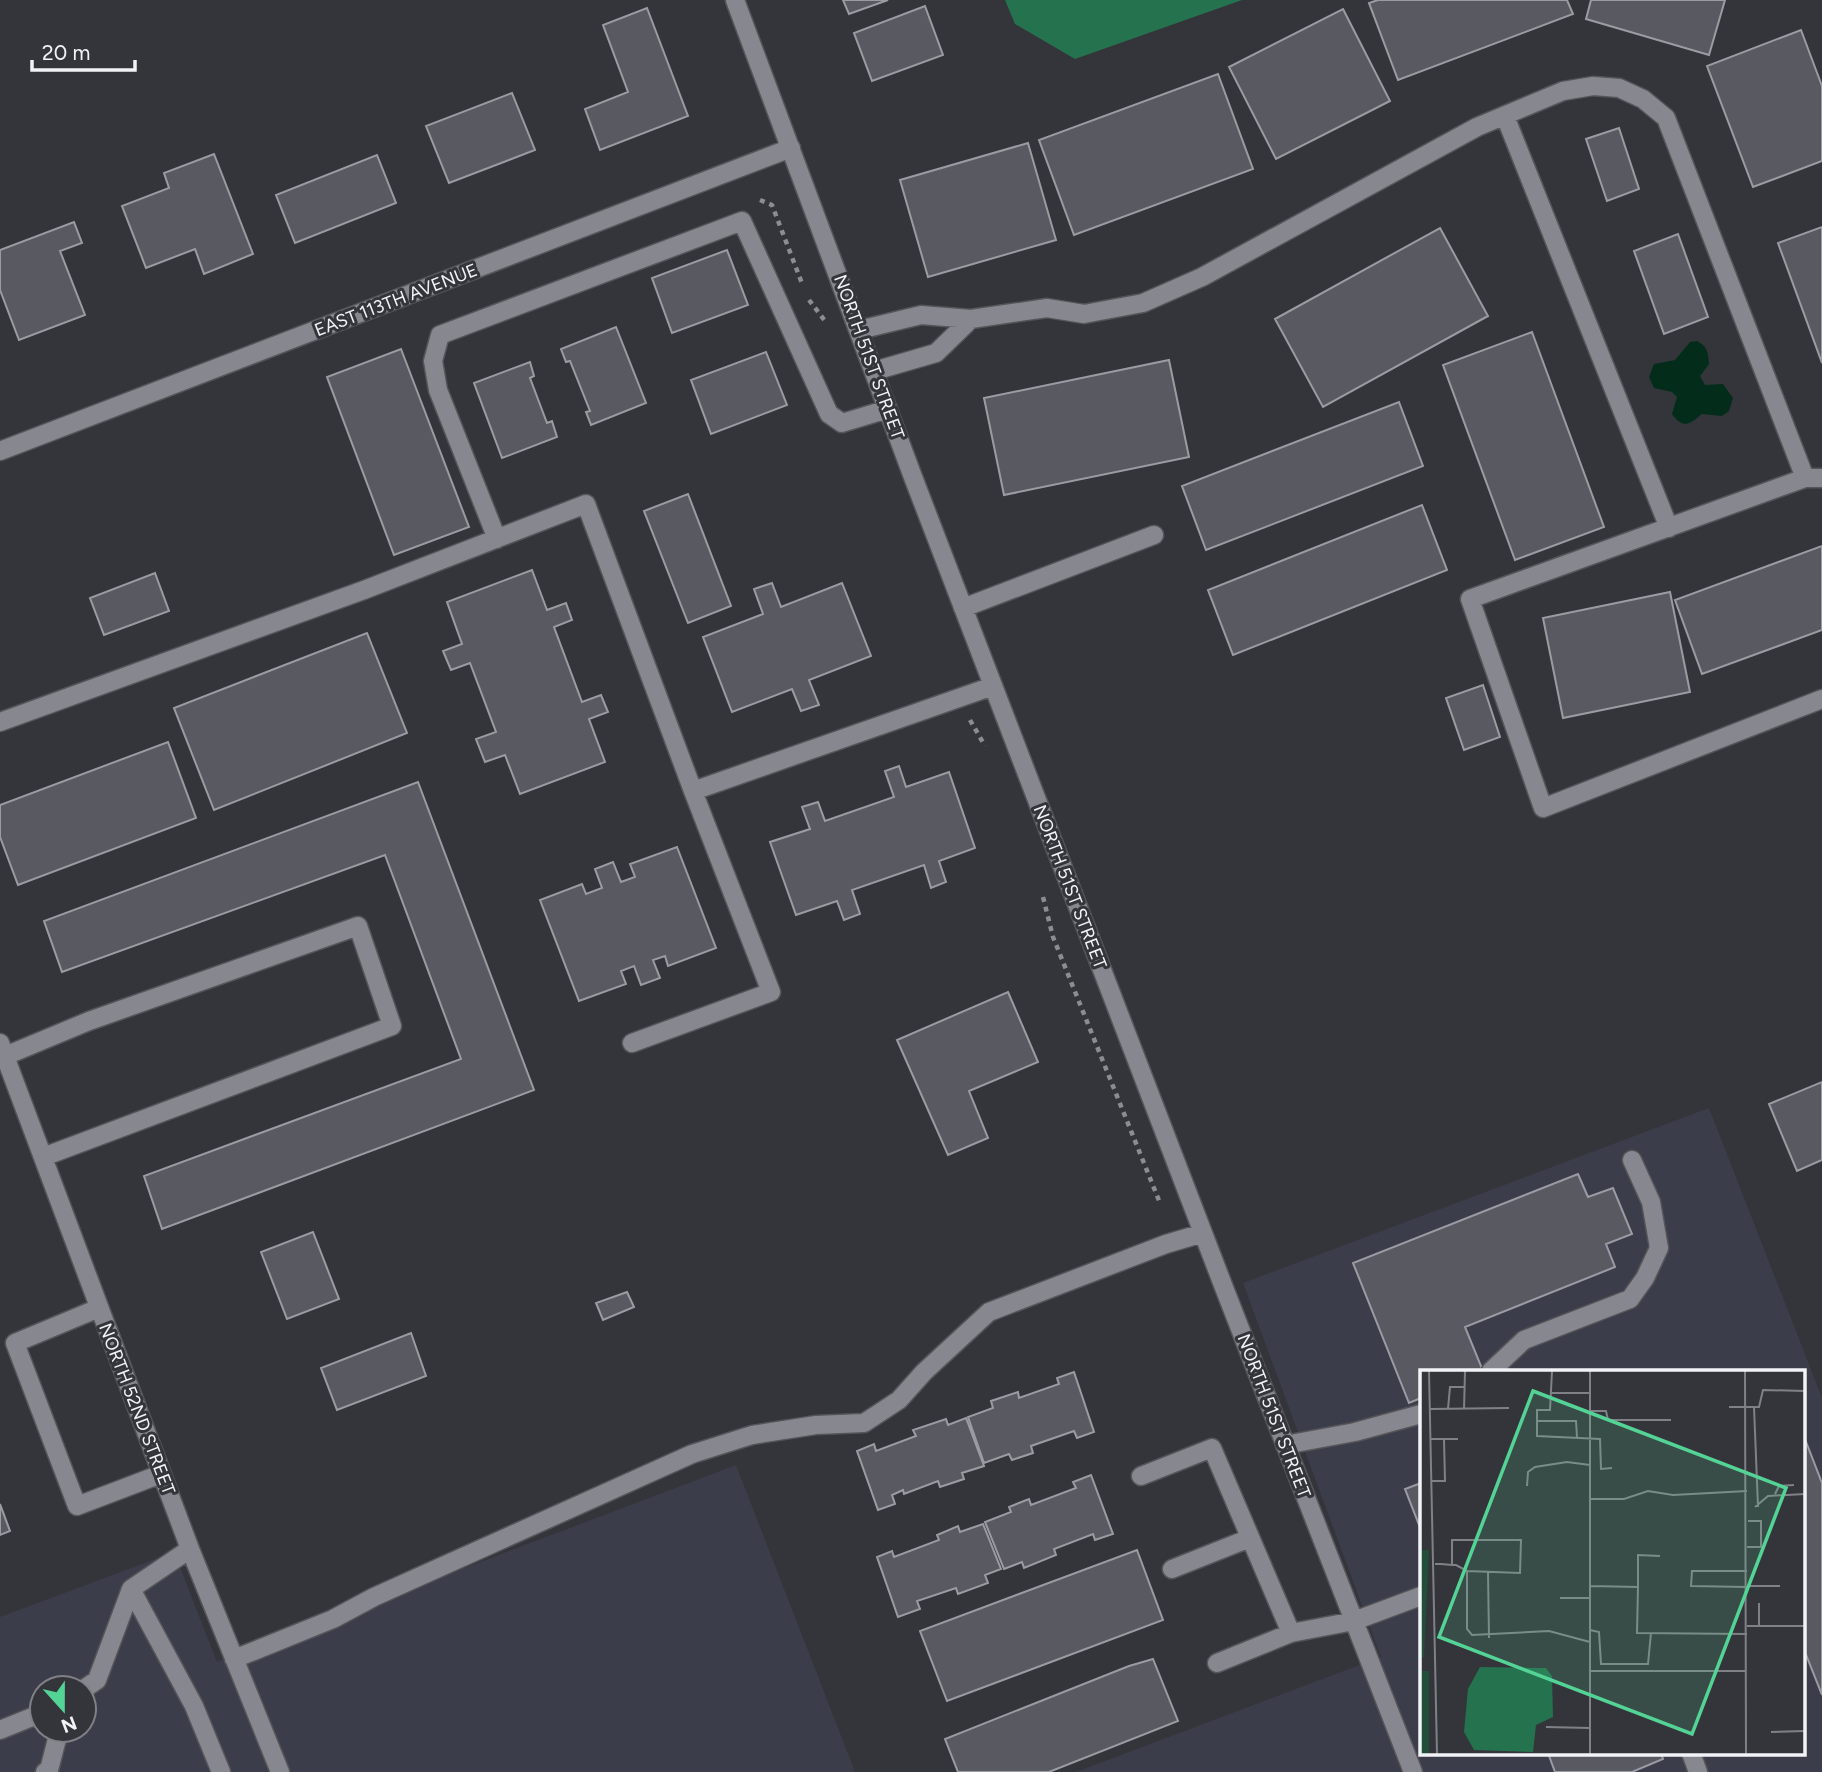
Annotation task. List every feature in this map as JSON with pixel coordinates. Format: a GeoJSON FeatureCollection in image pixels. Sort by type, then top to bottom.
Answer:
{"type":"FeatureCollection","features":[{"type":"Feature","properties":{"kind":"street","name":"NORTH 51ST STREET"},"geometry":{"type":"LineString","coordinates":[[735,0],[963,608],[1413,1772]]}},
{"type":"Feature","properties":{"kind":"street"},"geometry":{"type":"LineString","coordinates":[[859,330],[922,315],[971,318],[1047,309],[1084,314],[1143,303],[1202,277],[1477,127],[1563,91],[1593,86],[1619,88],[1643,99],[1666,118],[1814,478],[1470,598],[1543,808],[1822,699]]}},
{"type":"Feature","properties":{"kind":"street"},"geometry":{"type":"LineString","coordinates":[[1505,116],[1669,528]]}},
{"type":"Feature","properties":{"kind":"street","name":"EAST 113TH AVENUE"},"geometry":{"type":"LineString","coordinates":[[0,451],[791,148]]}},
{"type":"Feature","properties":{"kind":"street"},"geometry":{"type":"LineString","coordinates":[[497,539],[438,390],[433,361],[440,335],[742,221],[829,414],[842,423],[888,409]]}},
{"type":"Feature","properties":{"kind":"street"},"geometry":{"type":"LineString","coordinates":[[874,371],[936,353],[971,318]]}},
{"type":"Feature","properties":{"kind":"street"},"geometry":{"type":"LineString","coordinates":[[0,722],[364,590],[586,504],[771,992],[632,1043]]}},
{"type":"Feature","properties":{"kind":"street"},"geometry":{"type":"LineString","coordinates":[[963,608],[1154,535]]}},
{"type":"Feature","properties":{"kind":"street"},"geometry":{"type":"LineString","coordinates":[[694,791],[993,686]]}},
{"type":"Feature","properties":{"kind":"street"},"geometry":{"type":"LineString","coordinates":[[3,1057],[89,1021],[358,926],[392,1027],[43,1157]]}},
{"type":"Feature","properties":{"kind":"street","name":"NORTH 52ND STREET"},"geometry":{"type":"LineString","coordinates":[[3,1057],[190,1549],[280,1772]]}},
{"type":"Feature","properties":{"kind":"street"},"geometry":{"type":"LineString","coordinates":[[1492,1370],[1524,1340],[1630,1299],[1645,1278],[1659,1248],[1651,1202],[1632,1160]]}},
{"type":"Feature","properties":{"kind":"street"},"geometry":{"type":"LineString","coordinates":[[234,1659],[333,1619],[374,1597],[692,1454],[752,1434],[816,1425],[864,1423],[898,1401],[924,1372],[989,1312],[1166,1244],[1203,1233]]}},
{"type":"Feature","properties":{"kind":"street"},"geometry":{"type":"LineString","coordinates":[[99,1308],[15,1343],[76,1506],[161,1474]]}},
{"type":"Feature","properties":{"kind":"street"},"geometry":{"type":"LineString","coordinates":[[1285,1445],[1355,1432],[1420,1414]]}},
{"type":"Feature","properties":{"kind":"street"},"geometry":{"type":"LineString","coordinates":[[1141,1476],[1212,1448],[1291,1633]]}},
{"type":"Feature","properties":{"kind":"street"},"geometry":{"type":"LineString","coordinates":[[1172,1569],[1250,1538]]}},
{"type":"Feature","properties":{"kind":"street"},"geometry":{"type":"LineString","coordinates":[[98,1677],[131,1589],[190,1549]]}},
{"type":"Feature","properties":{"kind":"street"},"geometry":{"type":"LineString","coordinates":[[131,1589],[194,1706],[221,1772]]}},
{"type":"Feature","properties":{"kind":"street"},"geometry":{"type":"LineString","coordinates":[[1217,1663],[1291,1633],[1354,1621],[1420,1596]]}},
{"type":"Feature","properties":{"kind":"street"},"geometry":{"type":"LineString","coordinates":[[0,1730],[28,1719]]}},
{"type":"Feature","properties":{"kind":"street"},"geometry":{"type":"LineString","coordinates":[[45,1772],[49,1770],[56,1744]]}},
{"type":"Feature","properties":{"kind":"street"},"geometry":{"type":"LineString","coordinates":[[1691,1754],[1698,1772]]}},
{"type":"Feature","properties":{"kind":"path"},"geometry":{"type":"LineString","coordinates":[[750,195],[772,205],[804,287]]}},
{"type":"Feature","properties":{"kind":"path"},"geometry":{"type":"LineString","coordinates":[[808,299],[827,324]]}},
{"type":"Feature","properties":{"kind":"path"},"geometry":{"type":"LineString","coordinates":[[963,696],[971,721],[988,755]]}},
{"type":"Feature","properties":{"kind":"path"},"geometry":{"type":"LineString","coordinates":[[1041,886],[1053,937],[1162,1207]]}},
{"type":"Feature","properties":{"kind":"shaded area"},"geometry":{"type":"Polygon","coordinates":[[[1005,0],[1242,0],[1075,59],[1015,24],[1005,0]]]}},
{"type":"Feature","properties":{"kind":"shaded area"},"geometry":{"type":"Polygon","coordinates":[[[1697,341],[1705,348],[1708,356],[1709,364],[1700,376],[1705,385],[1723,384],[1733,398],[1729,411],[1722,416],[1702,414],[1686,424],[1672,414],[1677,397],[1672,392],[1654,388],[1649,377],[1654,364],[1675,360],[1690,342],[1697,341]]]}},
{"type":"Feature","properties":{"kind":"shaded area"},"geometry":{"type":"Polygon","coordinates":[[[1709,1108],[1822,1398],[1822,1772],[1076,1772],[1381,1657],[1243,1283],[1709,1108]]]}},
{"type":"Feature","properties":{"kind":"shaded area"},"geometry":{"type":"Polygon","coordinates":[[[736,1465],[855,1772],[0,1772],[0,1617],[174,1552],[217,1662],[736,1465]]]}},
{"type":"Feature","properties":{"kind":"building"},"geometry":{"type":"Polygon","coordinates":[[[843,0],[888,0],[849,14],[843,0]]]}},
{"type":"Feature","properties":{"kind":"building"},"geometry":{"type":"Polygon","coordinates":[[[1378,0],[1567,0],[1573,14],[1398,80],[1369,3],[1378,0]]]}},
{"type":"Feature","properties":{"kind":"building"},"geometry":{"type":"Polygon","coordinates":[[[1591,0],[1725,0],[1709,55],[1586,19],[1591,0]]]}},
{"type":"Feature","properties":{"kind":"building"},"geometry":{"type":"Polygon","coordinates":[[[925,6],[943,55],[872,81],[854,33],[925,6]]]}},
{"type":"Feature","properties":{"kind":"building"},"geometry":{"type":"Polygon","coordinates":[[[647,8],[688,116],[600,150],[585,109],[628,92],[603,25],[647,8]]]}},
{"type":"Feature","properties":{"kind":"building"},"geometry":{"type":"Polygon","coordinates":[[[1343,9],[1390,101],[1276,159],[1229,67],[1343,9]]]}},
{"type":"Feature","properties":{"kind":"building"},"geometry":{"type":"Polygon","coordinates":[[[1801,30],[1822,86],[1822,161],[1753,187],[1707,66],[1801,30]]]}},
{"type":"Feature","properties":{"kind":"building"},"geometry":{"type":"Polygon","coordinates":[[[1218,74],[1253,169],[1074,235],[1039,140],[1218,74]]]}},
{"type":"Feature","properties":{"kind":"building"},"geometry":{"type":"Polygon","coordinates":[[[512,93],[535,150],[449,183],[426,126],[512,93]]]}},
{"type":"Feature","properties":{"kind":"building"},"geometry":{"type":"Polygon","coordinates":[[[1619,128],[1639,189],[1607,201],[1586,139],[1619,128]]]}},
{"type":"Feature","properties":{"kind":"building"},"geometry":{"type":"Polygon","coordinates":[[[1028,143],[1056,240],[928,277],[900,180],[1028,143]]]}},
{"type":"Feature","properties":{"kind":"building"},"geometry":{"type":"Polygon","coordinates":[[[214,154],[253,254],[204,274],[195,249],[146,268],[122,206],[169,188],[164,173],[214,154]]]}},
{"type":"Feature","properties":{"kind":"building"},"geometry":{"type":"Polygon","coordinates":[[[377,155],[396,203],[295,243],[276,195],[377,155]]]}},
{"type":"Feature","properties":{"kind":"building"},"geometry":{"type":"Polygon","coordinates":[[[74,222],[82,243],[60,251],[85,315],[19,340],[0,290],[0,250],[74,222]]]}},
{"type":"Feature","properties":{"kind":"building"},"geometry":{"type":"Polygon","coordinates":[[[1822,227],[1822,363],[1778,243],[1822,227]]]}},
{"type":"Feature","properties":{"kind":"building"},"geometry":{"type":"Polygon","coordinates":[[[1440,228],[1488,316],[1323,407],[1275,319],[1440,228]]]}},
{"type":"Feature","properties":{"kind":"building"},"geometry":{"type":"Polygon","coordinates":[[[1678,234],[1708,317],[1664,334],[1634,251],[1678,234]]]}},
{"type":"Feature","properties":{"kind":"building"},"geometry":{"type":"Polygon","coordinates":[[[727,250],[748,305],[672,333],[652,278],[727,250]]]}},
{"type":"Feature","properties":{"kind":"building"},"geometry":{"type":"Polygon","coordinates":[[[616,327],[646,403],[591,425],[586,412],[590,411],[570,361],[566,362],[561,349],[616,327]]]}},
{"type":"Feature","properties":{"kind":"building"},"geometry":{"type":"Polygon","coordinates":[[[1532,332],[1604,527],[1515,560],[1443,365],[1532,332]]]}},
{"type":"Feature","properties":{"kind":"building"},"geometry":{"type":"Polygon","coordinates":[[[401,349],[469,527],[394,555],[327,377],[401,349]]]}},
{"type":"Feature","properties":{"kind":"building"},"geometry":{"type":"Polygon","coordinates":[[[766,352],[787,405],[711,434],[691,380],[766,352]]]}},
{"type":"Feature","properties":{"kind":"building"},"geometry":{"type":"Polygon","coordinates":[[[1169,360],[1189,457],[1004,495],[984,398],[1169,360]]]}},
{"type":"Feature","properties":{"kind":"building"},"geometry":{"type":"Polygon","coordinates":[[[530,362],[534,376],[530,378],[547,423],[552,421],[557,437],[502,458],[474,383],[530,362]]]}},
{"type":"Feature","properties":{"kind":"building"},"geometry":{"type":"Polygon","coordinates":[[[1399,402],[1423,466],[1206,550],[1182,486],[1399,402]]]}},
{"type":"Feature","properties":{"kind":"building"},"geometry":{"type":"Polygon","coordinates":[[[688,494],[731,606],[688,623],[644,511],[688,494]]]}},
{"type":"Feature","properties":{"kind":"building"},"geometry":{"type":"Polygon","coordinates":[[[1422,505],[1447,570],[1233,655],[1208,590],[1422,505]]]}},
{"type":"Feature","properties":{"kind":"building"},"geometry":{"type":"Polygon","coordinates":[[[1822,546],[1822,630],[1702,674],[1675,600],[1822,546]]]}},
{"type":"Feature","properties":{"kind":"building"},"geometry":{"type":"Polygon","coordinates":[[[532,570],[547,610],[566,603],[572,620],[554,627],[582,702],[601,695],[608,712],[589,719],[605,762],[520,794],[505,755],[485,762],[476,739],[496,732],[470,663],[451,670],[443,651],[462,644],[447,602],[532,570]]]}},
{"type":"Feature","properties":{"kind":"building"},"geometry":{"type":"Polygon","coordinates":[[[155,573],[169,611],[104,635],[90,598],[155,573]]]}},
{"type":"Feature","properties":{"kind":"building"},"geometry":{"type":"Polygon","coordinates":[[[772,583],[781,607],[842,583],[871,656],[809,680],[819,705],[801,711],[792,689],[732,712],[703,637],[763,614],[754,589],[772,583]]]}},
{"type":"Feature","properties":{"kind":"building"},"geometry":{"type":"Polygon","coordinates":[[[1670,592],[1690,692],[1563,718],[1543,618],[1670,592]]]}},
{"type":"Feature","properties":{"kind":"building"},"geometry":{"type":"Polygon","coordinates":[[[367,633],[407,733],[214,810],[174,708],[367,633]]]}},
{"type":"Feature","properties":{"kind":"building"},"geometry":{"type":"Polygon","coordinates":[[[1483,685],[1500,737],[1464,750],[1446,698],[1483,685]]]}},
{"type":"Feature","properties":{"kind":"building"},"geometry":{"type":"Polygon","coordinates":[[[168,742],[196,818],[18,885],[0,837],[0,805],[168,742]]]}},
{"type":"Feature","properties":{"kind":"building"},"geometry":{"type":"Polygon","coordinates":[[[899,766],[906,787],[949,772],[975,848],[939,861],[946,882],[931,888],[924,865],[852,890],[860,914],[844,920],[837,901],[796,915],[770,842],[810,829],[802,807],[818,802],[825,821],[894,797],[885,771],[899,766]]]}},
{"type":"Feature","properties":{"kind":"building"},"geometry":{"type":"Polygon","coordinates":[[[418,782],[534,1090],[162,1229],[144,1176],[461,1059],[385,855],[62,972],[44,921],[418,782]]]}},
{"type":"Feature","properties":{"kind":"building"},"geometry":{"type":"Polygon","coordinates":[[[677,847],[716,948],[668,966],[665,956],[653,960],[660,978],[641,985],[634,966],[621,971],[626,984],[579,1001],[540,900],[582,884],[586,894],[602,888],[595,869],[613,862],[621,882],[635,877],[630,864],[677,847]]]}},
{"type":"Feature","properties":{"kind":"building"},"geometry":{"type":"Polygon","coordinates":[[[1008,992],[1038,1062],[969,1091],[988,1138],[948,1155],[897,1040],[1008,992]]]}},
{"type":"Feature","properties":{"kind":"building"},"geometry":{"type":"Polygon","coordinates":[[[1822,1082],[1822,1160],[1797,1171],[1769,1104],[1822,1082]]]}},
{"type":"Feature","properties":{"kind":"building"},"geometry":{"type":"Polygon","coordinates":[[[1578,1174],[1588,1197],[1613,1188],[1632,1234],[1606,1244],[1615,1267],[1465,1327],[1483,1370],[1420,1370],[1420,1398],[1409,1403],[1353,1263],[1578,1174]]]}},
{"type":"Feature","properties":{"kind":"building"},"geometry":{"type":"Polygon","coordinates":[[[313,1232],[339,1299],[287,1319],[261,1252],[313,1232]]]}},
{"type":"Feature","properties":{"kind":"building"},"geometry":{"type":"Polygon","coordinates":[[[627,1292],[634,1307],[603,1320],[596,1303],[627,1292]]]}},
{"type":"Feature","properties":{"kind":"building"},"geometry":{"type":"Polygon","coordinates":[[[411,1333],[426,1376],[337,1410],[321,1368],[411,1333]]]}},
{"type":"Feature","properties":{"kind":"building"},"geometry":{"type":"Polygon","coordinates":[[[1074,1372],[1094,1432],[1077,1438],[1074,1431],[1031,1446],[1033,1453],[1012,1460],[1009,1454],[984,1463],[968,1417],[993,1408],[991,1401],[1018,1392],[1019,1398],[1059,1384],[1057,1378],[1074,1372]]]}},
{"type":"Feature","properties":{"kind":"building"},"geometry":{"type":"Polygon","coordinates":[[[966,1418],[984,1466],[962,1473],[964,1479],[940,1487],[938,1481],[904,1494],[903,1490],[892,1495],[895,1504],[878,1510],[857,1451],[874,1444],[876,1451],[916,1436],[913,1430],[946,1419],[948,1425],[966,1418]]]}},
{"type":"Feature","properties":{"kind":"building"},"geometry":{"type":"Polygon","coordinates":[[[1804,1437],[1822,1483],[1822,1695],[1804,1650],[1804,1437]]]}},
{"type":"Feature","properties":{"kind":"building"},"geometry":{"type":"Polygon","coordinates":[[[1091,1475],[1113,1534],[1095,1540],[1093,1534],[1054,1549],[1056,1555],[1024,1568],[1022,1562],[1004,1569],[985,1522],[1011,1512],[1009,1507],[1029,1499],[1031,1505],[1076,1488],[1073,1482],[1091,1475]]]}},
{"type":"Feature","properties":{"kind":"building"},"geometry":{"type":"Polygon","coordinates":[[[1420,1483],[1420,1527],[1405,1489],[1420,1483]]]}},
{"type":"Feature","properties":{"kind":"building"},"geometry":{"type":"Polygon","coordinates":[[[0,1504],[10,1531],[0,1535],[0,1504]]]}},
{"type":"Feature","properties":{"kind":"building"},"geometry":{"type":"Polygon","coordinates":[[[983,1524],[1001,1569],[985,1575],[988,1583],[958,1594],[956,1588],[917,1601],[920,1609],[898,1617],[877,1557],[892,1551],[894,1557],[939,1540],[937,1535],[958,1526],[960,1532],[983,1524]]]}},
{"type":"Feature","properties":{"kind":"building"},"geometry":{"type":"Polygon","coordinates":[[[1137,1550],[1163,1620],[947,1701],[920,1631],[1137,1550]]]}},
{"type":"Feature","properties":{"kind":"building"},"geometry":{"type":"Polygon","coordinates":[[[1153,1659],[1178,1721],[1049,1772],[958,1772],[945,1739],[1153,1659]]]}},
{"type":"Feature","properties":{"kind":"building"},"geometry":{"type":"Polygon","coordinates":[[[1548,1754],[1661,1754],[1663,1759],[1632,1772],[1555,1772],[1548,1754]]]}}]}
